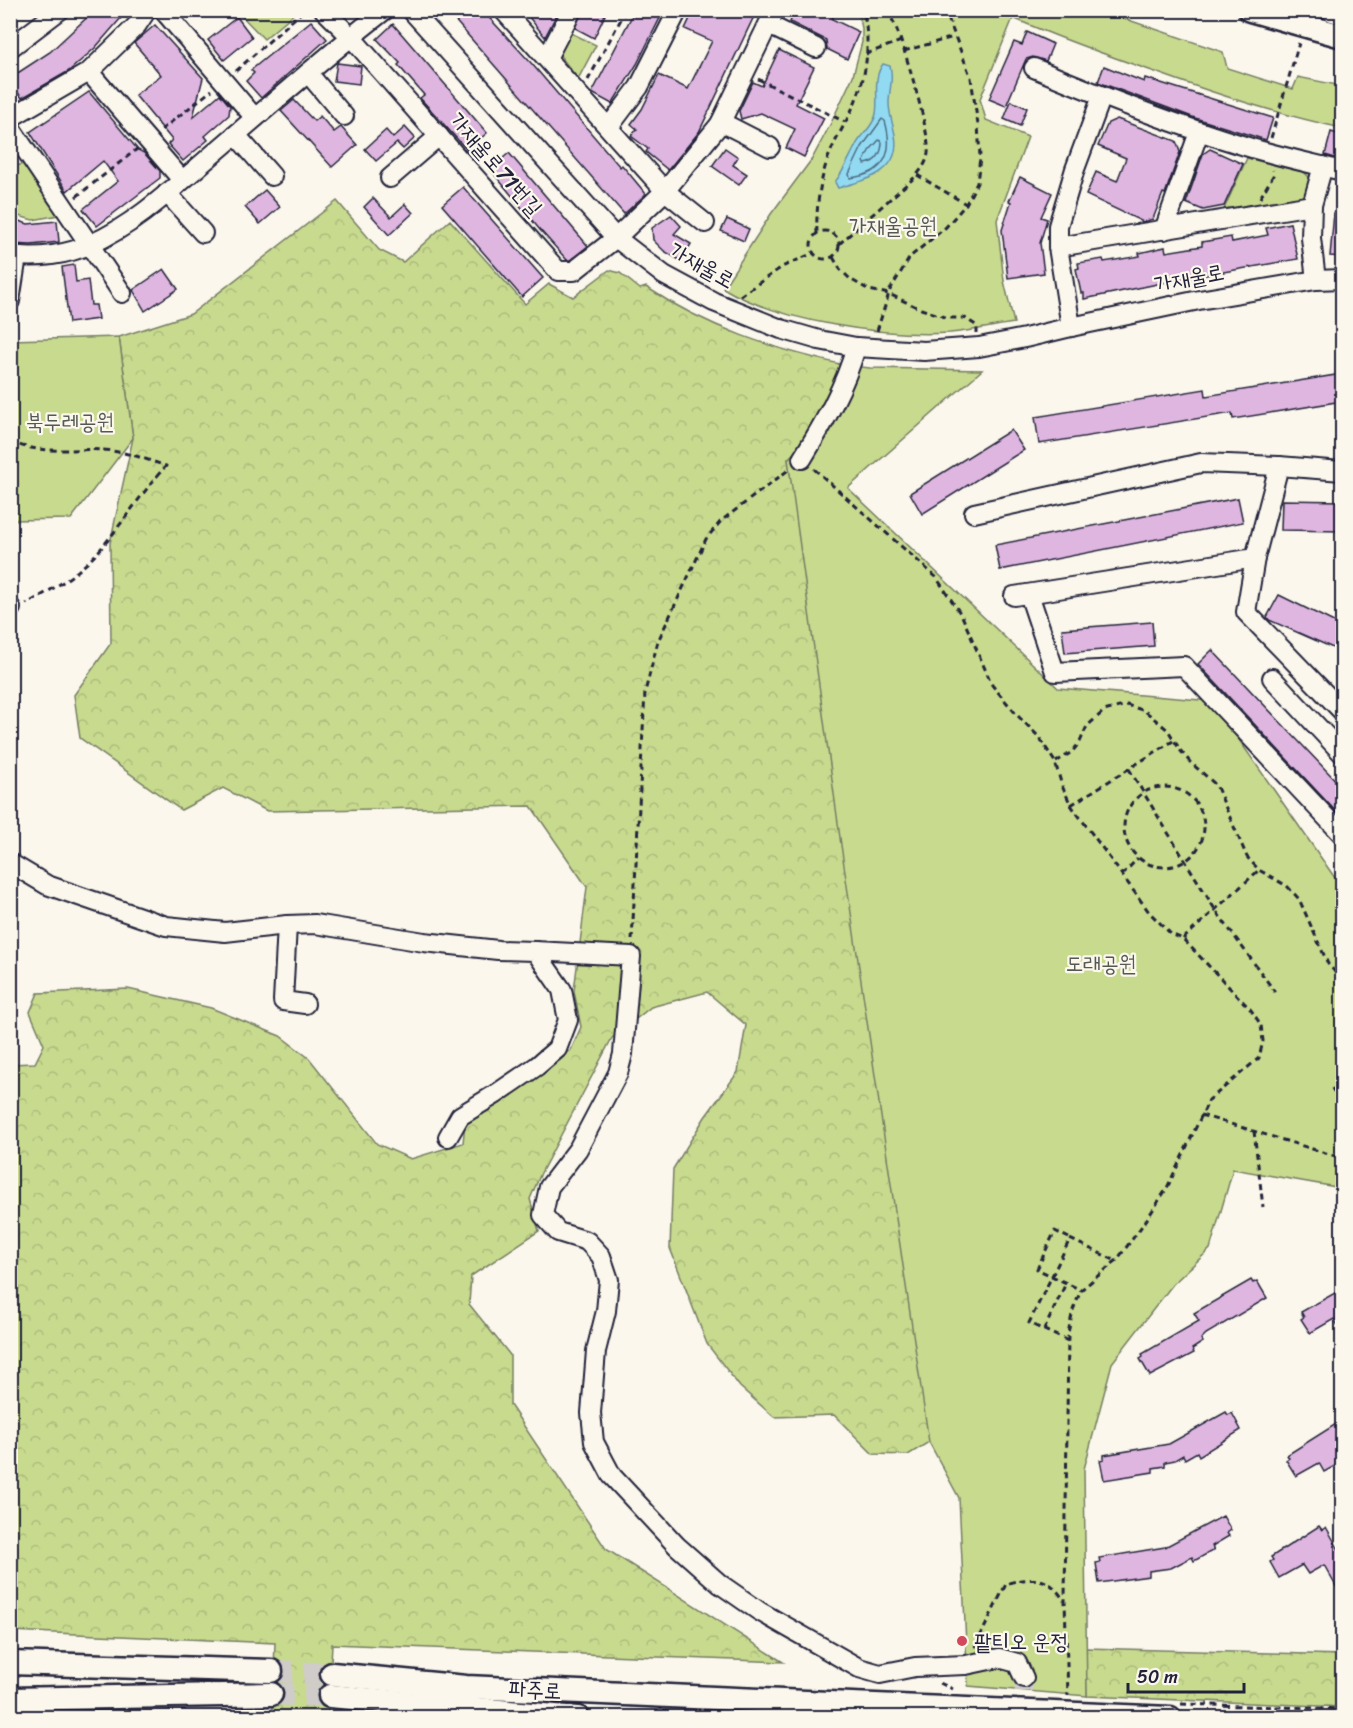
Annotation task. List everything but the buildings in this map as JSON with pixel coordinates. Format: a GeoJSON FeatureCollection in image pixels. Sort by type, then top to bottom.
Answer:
{"type":"FeatureCollection","features":[{"type":"Feature","properties":{"kind":"main road"},"geometry":{"type":"LineString","coordinates":[[1250,10],[1342,36]]}},
{"type":"Feature","properties":{"kind":"main road"},"geometry":{"type":"LineString","coordinates":[[1333,10],[1342,13]]}},
{"type":"Feature","properties":{"kind":"main road"},"geometry":{"type":"LineString","coordinates":[[10,1663],[271,1671]]}},
{"type":"Feature","properties":{"kind":"main road","name":"파주로"},"geometry":{"type":"LineString","coordinates":[[332,1674],[466,1688],[1170,1718]]}},
{"type":"Feature","properties":{"kind":"main road"},"geometry":{"type":"LineString","coordinates":[[10,1699],[271,1694]]}},
{"type":"Feature","properties":{"kind":"main road","name":"파주로"},"geometry":{"type":"LineString","coordinates":[[330,1696],[578,1718]]}},
{"type":"Feature","properties":{"kind":"street"},"geometry":{"type":"LineString","coordinates":[[10,48],[60,10]]}},
{"type":"Feature","properties":{"kind":"street"},"geometry":{"type":"LineString","coordinates":[[10,117],[89,72],[137,25],[147,10]]}},
{"type":"Feature","properties":{"kind":"street"},"geometry":{"type":"LineString","coordinates":[[163,10],[255,118]]}},
{"type":"Feature","properties":{"kind":"street","name":"가재울로71번길"},"geometry":{"type":"LineString","coordinates":[[324,10],[351,37],[558,271],[574,271],[616,238],[665,190],[721,122],[772,18]]}},
{"type":"Feature","properties":{"kind":"street"},"geometry":{"type":"LineString","coordinates":[[10,301],[14,255],[29,257],[70,252],[115,232],[167,193],[385,10]]}},
{"type":"Feature","properties":{"kind":"street","name":"가재울로"},"geometry":{"type":"LineString","coordinates":[[411,10],[616,238],[664,274],[731,309],[781,329],[819,340],[865,347],[924,351],[979,347],[1199,300],[1316,280],[1342,279]]}},
{"type":"Feature","properties":{"kind":"street"},"geometry":{"type":"LineString","coordinates":[[503,10],[665,190],[705,223]]}},
{"type":"Feature","properties":{"kind":"street"},"geometry":{"type":"LineString","coordinates":[[547,58],[572,10]]}},
{"type":"Feature","properties":{"kind":"street"},"geometry":{"type":"LineString","coordinates":[[609,127],[639,87],[678,10]]}},
{"type":"Feature","properties":{"kind":"street"},"geometry":{"type":"LineString","coordinates":[[772,18],[816,48]]}},
{"type":"Feature","properties":{"kind":"street"},"geometry":{"type":"LineString","coordinates":[[1034,69],[1199,132],[1342,171]]}},
{"type":"Feature","properties":{"kind":"street"},"geometry":{"type":"LineString","coordinates":[[89,72],[182,180]]}},
{"type":"Feature","properties":{"kind":"street"},"geometry":{"type":"LineString","coordinates":[[308,73],[344,116]]}},
{"type":"Feature","properties":{"kind":"street"},"geometry":{"type":"LineString","coordinates":[[1071,327],[1058,247],[1058,226],[1063,204],[1102,96]]}},
{"type":"Feature","properties":{"kind":"street"},"geometry":{"type":"LineString","coordinates":[[721,122],[770,147]]}},
{"type":"Feature","properties":{"kind":"street"},"geometry":{"type":"LineString","coordinates":[[10,126],[122,293]]}},
{"type":"Feature","properties":{"kind":"street"},"geometry":{"type":"LineString","coordinates":[[1164,230],[1199,132]]}},
{"type":"Feature","properties":{"kind":"street"},"geometry":{"type":"LineString","coordinates":[[236,135],[272,176]]}},
{"type":"Feature","properties":{"kind":"street"},"geometry":{"type":"LineString","coordinates":[[390,178],[439,136]]}},
{"type":"Feature","properties":{"kind":"street"},"geometry":{"type":"LineString","coordinates":[[1316,280],[1311,238],[1312,205],[1323,166]]}},
{"type":"Feature","properties":{"kind":"street"},"geometry":{"type":"LineString","coordinates":[[167,193],[203,233]]}},
{"type":"Feature","properties":{"kind":"street"},"geometry":{"type":"LineString","coordinates":[[1058,247],[1312,205]]}},
{"type":"Feature","properties":{"kind":"street"},"geometry":{"type":"LineString","coordinates":[[802,459],[831,410],[850,368],[865,347]]}},
{"type":"Feature","properties":{"kind":"street"},"geometry":{"type":"LineString","coordinates":[[974,513],[1201,463],[1342,471]]}},
{"type":"Feature","properties":{"kind":"street"},"geometry":{"type":"LineString","coordinates":[[1279,466],[1255,558],[1246,612],[1342,711]]}},
{"type":"Feature","properties":{"kind":"street"},"geometry":{"type":"LineString","coordinates":[[1255,558],[1022,595],[1055,672],[1184,666],[1342,834]]}},
{"type":"Feature","properties":{"kind":"street"},"geometry":{"type":"LineString","coordinates":[[1272,678],[1342,753]]}},
{"type":"Feature","properties":{"kind":"street"},"geometry":{"type":"LineString","coordinates":[[10,863],[47,885],[166,927],[225,932],[315,924],[424,942],[498,950],[631,956],[623,1054],[618,1073],[578,1149],[549,1187],[543,1215],[558,1232],[587,1241],[601,1256],[609,1280],[606,1311],[596,1351],[591,1413],[594,1442],[612,1476],[677,1546],[720,1584],[759,1611],[859,1668],[880,1674],[915,1667],[966,1665],[999,1658],[1017,1663],[1024,1678]]}},
{"type":"Feature","properties":{"kind":"street"},"geometry":{"type":"LineString","coordinates":[[287,925],[283,1000],[305,1004]]}},
{"type":"Feature","properties":{"kind":"street"},"geometry":{"type":"LineString","coordinates":[[448,1137],[460,1116],[537,1066],[557,1049],[568,1020],[562,990],[535,951]]}},
{"type":"Feature","properties":{"kind":"street"},"geometry":{"type":"LineString","coordinates":[[880,1674],[882,1704]]}},
{"type":"Feature","properties":{"kind":"path"},"geometry":{"type":"LineString","coordinates":[[63,206],[224,81],[304,10]]}},
{"type":"Feature","properties":{"kind":"path"},"geometry":{"type":"LineString","coordinates":[[579,95],[626,10]]}},
{"type":"Feature","properties":{"kind":"path"},"geometry":{"type":"LineString","coordinates":[[817,233],[817,213],[826,164],[857,98],[866,54],[868,30],[862,10]]}},
{"type":"Feature","properties":{"kind":"path"},"geometry":{"type":"LineString","coordinates":[[839,244],[917,175],[924,167],[928,153],[927,136],[901,41],[894,21],[881,10]]}},
{"type":"Feature","properties":{"kind":"path"},"geometry":{"type":"LineString","coordinates":[[865,347],[878,324],[889,294],[910,257],[946,227],[966,204],[977,183],[980,156],[971,78],[945,10]]}},
{"type":"Feature","properties":{"kind":"path"},"geometry":{"type":"LineString","coordinates":[[1250,215],[1274,174],[1267,152],[1305,26]]}},
{"type":"Feature","properties":{"kind":"path"},"geometry":{"type":"LineString","coordinates":[[904,51],[954,37]]}},
{"type":"Feature","properties":{"kind":"path"},"geometry":{"type":"LineString","coordinates":[[866,54],[901,41]]}},
{"type":"Feature","properties":{"kind":"path"},"geometry":{"type":"LineString","coordinates":[[746,73],[845,122]]}},
{"type":"Feature","properties":{"kind":"path"},"geometry":{"type":"LineString","coordinates":[[917,175],[966,204]]}},
{"type":"Feature","properties":{"kind":"path"},"geometry":{"type":"LineString","coordinates":[[731,309],[742,294],[797,259],[813,253],[825,259],[833,256],[837,253],[838,239],[831,232],[817,233],[811,240],[813,253]]}},
{"type":"Feature","properties":{"kind":"path"},"geometry":{"type":"LineString","coordinates":[[833,256],[840,269],[850,279],[869,290],[889,294],[921,309],[948,318],[965,318],[977,326],[979,347]]}},
{"type":"Feature","properties":{"kind":"path"},"geometry":{"type":"LineString","coordinates":[[10,441],[22,447],[45,450],[110,451],[136,456],[166,466],[147,487],[102,548],[59,586],[21,606]]}},
{"type":"Feature","properties":{"kind":"path"},"geometry":{"type":"LineString","coordinates":[[631,956],[645,692],[658,641],[706,539],[721,521],[802,459],[936,577],[962,616],[992,686],[1039,737],[1055,762],[1062,786],[1071,805],[1149,912],[1171,934],[1183,939],[1251,1010],[1261,1025],[1263,1041],[1259,1058],[1209,1100],[1167,1188],[1148,1219],[1116,1261],[1081,1290],[1072,1310],[1068,1341],[1065,1601],[1068,1700]]}},
{"type":"Feature","properties":{"kind":"path"},"geometry":{"type":"LineString","coordinates":[[1055,762],[1072,752],[1080,742],[1087,726],[1104,711],[1127,705],[1145,711],[1168,730],[1173,741],[1190,762],[1216,785],[1247,857],[1259,870],[1287,886],[1299,899],[1328,964],[1342,980]]}},
{"type":"Feature","properties":{"kind":"path"},"geometry":{"type":"LineString","coordinates":[[1071,805],[1173,741]]}},
{"type":"Feature","properties":{"kind":"path"},"geometry":{"type":"LineString","coordinates":[[1129,770],[1216,911],[1275,992]]}},
{"type":"Feature","properties":{"kind":"path"},"geometry":{"type":"LineString","coordinates":[[1159,787],[1172,787],[1184,792],[1194,800],[1201,810],[1204,823],[1204,836],[1199,848],[1177,865],[1164,867],[1138,858],[1125,834],[1128,808],[1136,798],[1159,787]]}},
{"type":"Feature","properties":{"kind":"path"},"geometry":{"type":"LineString","coordinates":[[1122,875],[1138,858]]}},
{"type":"Feature","properties":{"kind":"path"},"geometry":{"type":"LineString","coordinates":[[1183,939],[1259,870]]}},
{"type":"Feature","properties":{"kind":"path"},"geometry":{"type":"LineString","coordinates":[[1332,1088],[1342,1106]]}},
{"type":"Feature","properties":{"kind":"path"},"geometry":{"type":"LineString","coordinates":[[1201,1115],[1342,1158]]}},
{"type":"Feature","properties":{"kind":"path"},"geometry":{"type":"LineString","coordinates":[[1254,1131],[1263,1207]]}},
{"type":"Feature","properties":{"kind":"path"},"geometry":{"type":"LineString","coordinates":[[1081,1290],[1037,1269],[1055,1232],[1116,1261]]}},
{"type":"Feature","properties":{"kind":"path"},"geometry":{"type":"LineString","coordinates":[[1068,1341],[1029,1323],[1070,1239]]}},
{"type":"Feature","properties":{"kind":"path"},"geometry":{"type":"LineString","coordinates":[[1044,1330],[1066,1283]]}},
{"type":"Feature","properties":{"kind":"path"},"geometry":{"type":"LineString","coordinates":[[966,1665],[1006,1584],[1016,1580],[1046,1582],[1065,1601]]}},
{"type":"Feature","properties":{"kind":"green space"},"geometry":{"type":"Polygon","coordinates":[[[237,11],[297,11],[264,39],[237,11]]]}},
{"type":"Feature","properties":{"kind":"green space","name":"가재울공원"},"geometry":{"type":"Polygon","coordinates":[[[858,11],[1102,11],[1223,52],[1227,68],[1293,89],[1298,77],[1342,86],[1342,128],[1273,111],[1204,89],[1085,47],[1013,18],[980,99],[986,120],[1028,137],[997,220],[1004,281],[1014,323],[950,333],[924,334],[834,325],[803,318],[746,300],[723,288],[771,214],[812,159],[831,123],[853,76],[862,42],[858,11]]]}},
{"type":"Feature","properties":{"kind":"green space"},"geometry":{"type":"Polygon","coordinates":[[[569,32],[596,45],[578,79],[558,53],[569,32]]]}},
{"type":"Feature","properties":{"kind":"green space"},"geometry":{"type":"Polygon","coordinates":[[[1247,158],[1304,172],[1310,178],[1312,187],[1305,198],[1224,209],[1247,158]]]}},
{"type":"Feature","properties":{"kind":"green space"},"geometry":{"type":"Polygon","coordinates":[[[26,163],[59,215],[33,220],[11,214],[10,168],[26,163]]]}},
{"type":"Feature","properties":{"kind":"green space"},"geometry":{"type":"Polygon","coordinates":[[[337,201],[379,250],[403,262],[450,220],[525,304],[549,284],[573,297],[609,270],[620,273],[640,289],[646,287],[717,325],[766,344],[844,365],[807,440],[788,459],[947,1414],[929,1442],[908,1455],[873,1454],[834,1415],[774,1417],[740,1387],[707,1344],[670,1248],[673,1169],[705,1117],[738,1072],[746,1025],[707,992],[651,1007],[612,1038],[541,1173],[530,1199],[539,1231],[471,1276],[469,1304],[510,1355],[510,1405],[606,1549],[783,1662],[332,1644],[328,1717],[272,1718],[275,1643],[11,1631],[10,1064],[35,1063],[44,1045],[30,1012],[38,993],[128,989],[211,1008],[280,1036],[309,1058],[377,1144],[411,1159],[463,1143],[465,1123],[571,1050],[581,1027],[574,991],[587,887],[531,806],[267,811],[223,788],[181,810],[80,738],[74,695],[111,643],[110,543],[133,438],[119,337],[191,314],[337,201]]]}},
{"type":"Feature","properties":{"kind":"green space","name":"북두레공원"},"geometry":{"type":"Polygon","coordinates":[[[119,337],[133,438],[71,519],[11,520],[11,340],[119,337]]]}},
{"type":"Feature","properties":{"kind":"green space","name":"도래공원"},"geometry":{"type":"Polygon","coordinates":[[[844,365],[870,368],[982,370],[848,488],[1058,688],[1212,701],[1342,888],[1342,1188],[1233,1169],[1210,1249],[1173,1284],[1112,1363],[1084,1469],[1087,1696],[968,1686],[959,1498],[929,1442],[841,845],[788,459],[807,440],[844,365]]]}},
{"type":"Feature","properties":{"kind":"green space"},"geometry":{"type":"Polygon","coordinates":[[[1085,1648],[1342,1655],[1342,1707],[1087,1696],[1085,1648]]]}},
{"type":"Feature","properties":{"kind":"water"},"geometry":{"type":"Polygon","coordinates":[[[883,64],[890,66],[891,71],[889,107],[896,148],[893,158],[879,173],[870,178],[838,188],[835,182],[858,141],[875,119],[877,82],[883,64]]]}},
{"type":"Feature","properties":{"kind":"tunnel"},"geometry":{"type":"LineString","coordinates":[[271,1671],[332,1674]]}},
{"type":"Feature","properties":{"kind":"tunnel"},"geometry":{"type":"LineString","coordinates":[[1023,1718],[1024,1678]]}},
{"type":"Feature","properties":{"kind":"tunnel"},"geometry":{"type":"LineString","coordinates":[[271,1694],[330,1696]]}},
{"type":"Feature","properties":{"kind":"place","name":"팥티오 운정"},"geometry":{"type":"Point","coordinates":[962,1641]}}]}
